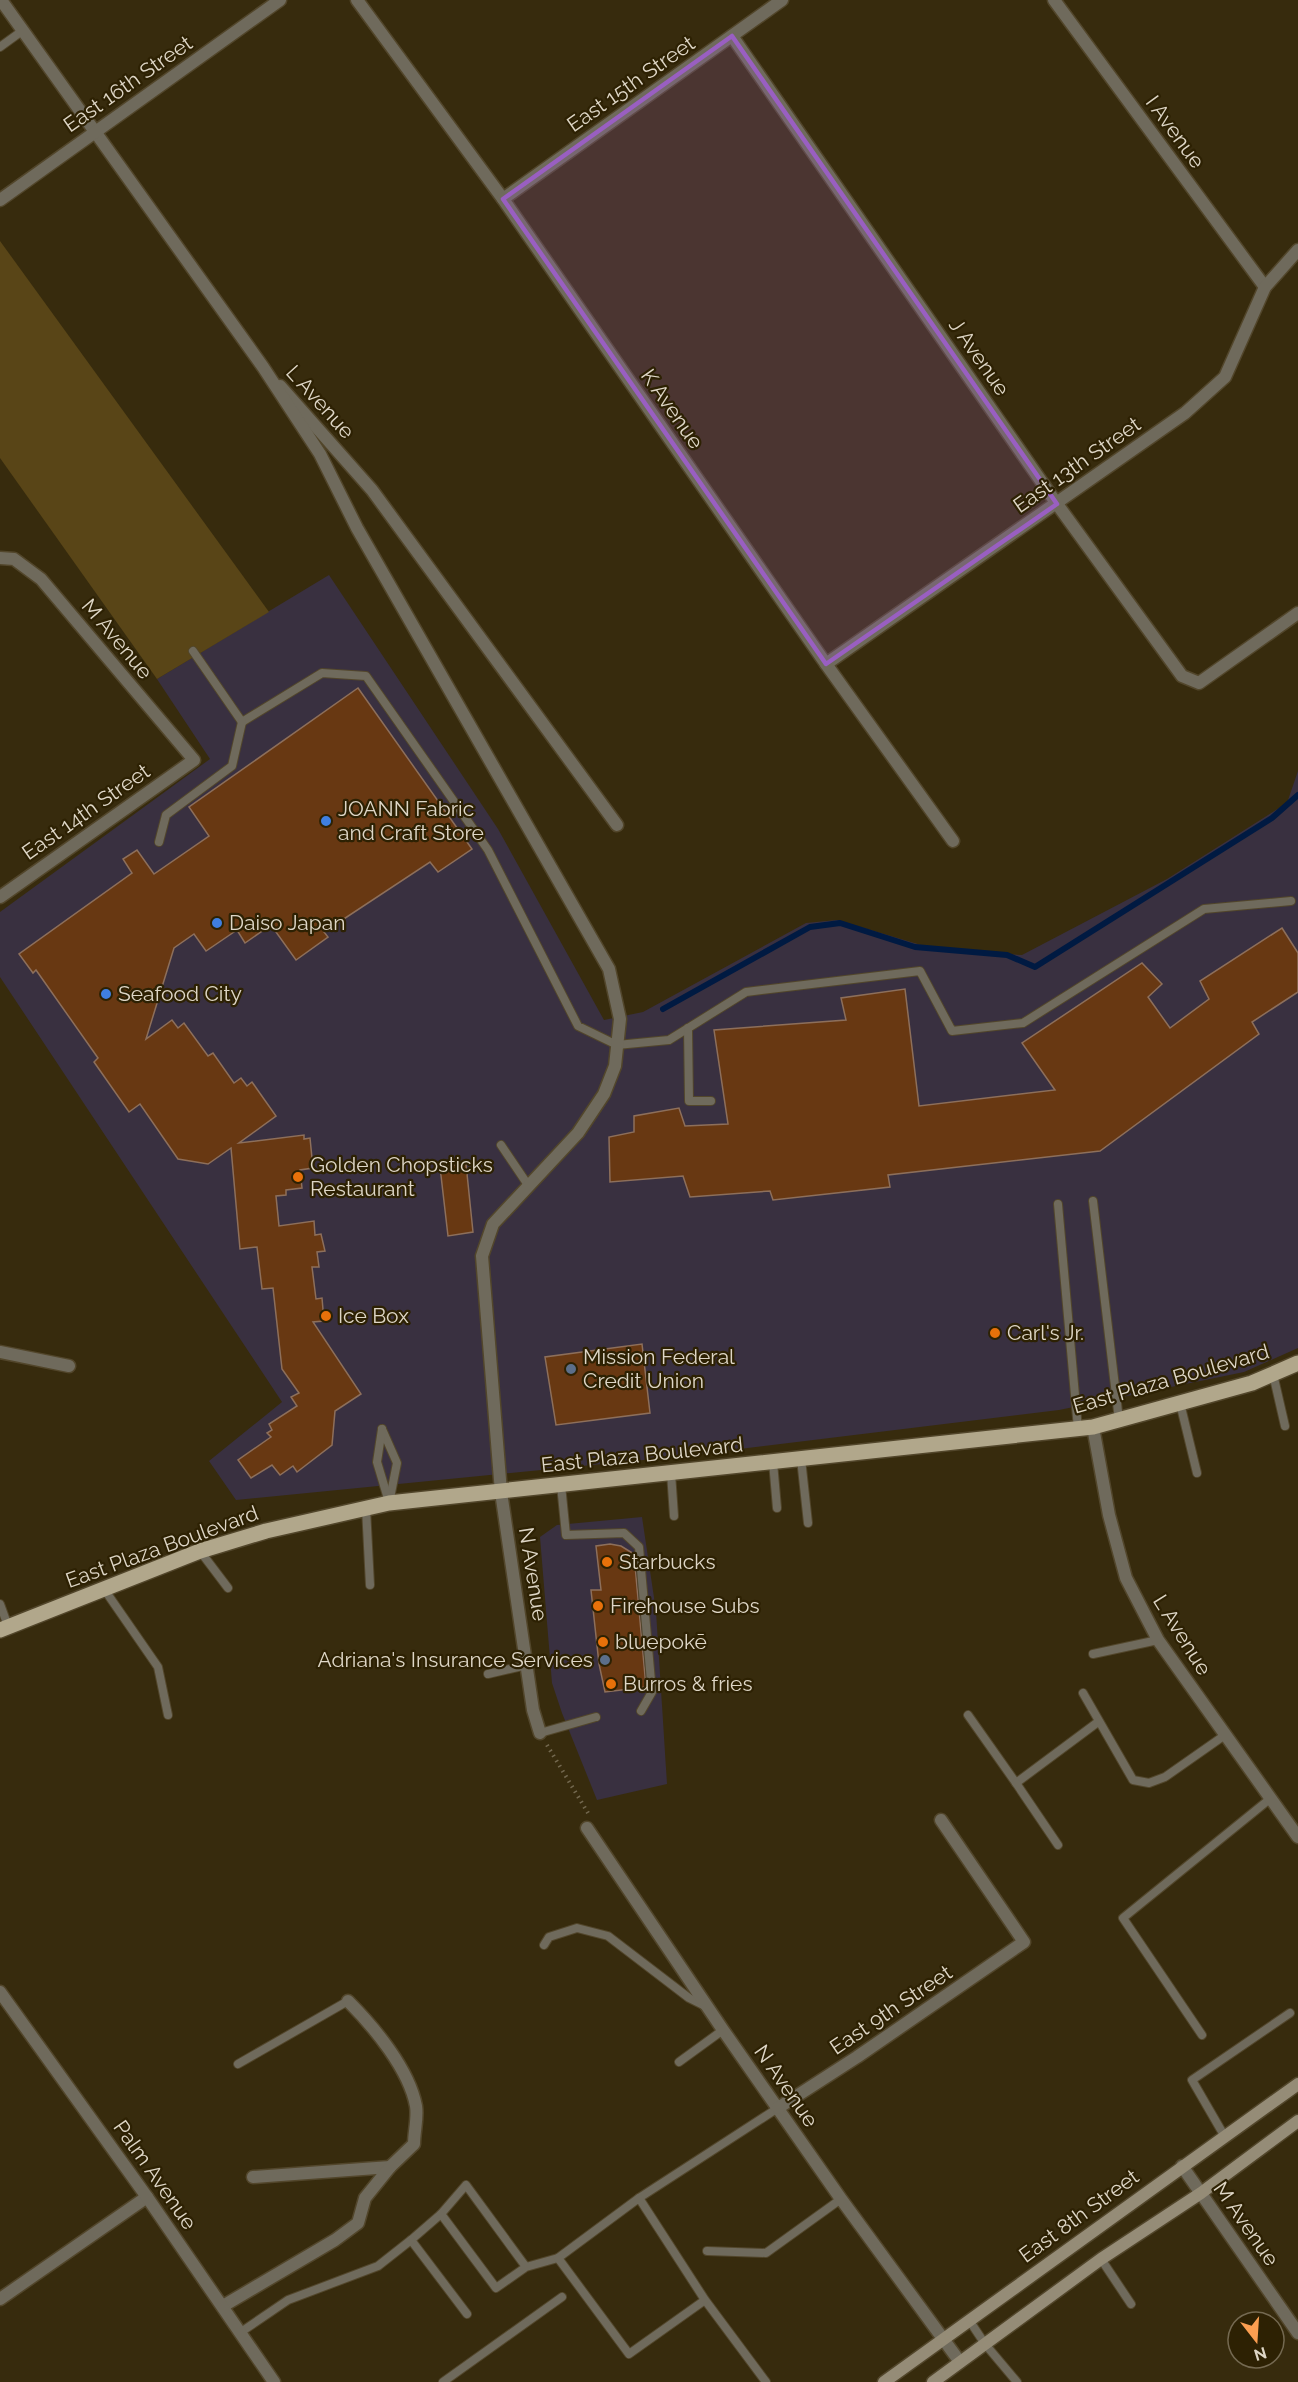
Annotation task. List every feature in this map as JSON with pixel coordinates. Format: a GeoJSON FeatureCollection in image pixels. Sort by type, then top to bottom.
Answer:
{"type":"FeatureCollection","features":[{"type":"Feature","properties":{"kind":"main road","name":"East Plaza Boulevard"},"geometry":{"type":"LineString","coordinates":[[4,1628],[200,1551],[266,1531],[389,1503],[1086,1428],[1252,1383],[1298,1363]]}},
{"type":"Feature","properties":{"kind":"main road","name":"East 8th Street"},"geometry":{"type":"LineString","coordinates":[[884,2382],[1298,2084]]}},
{"type":"Feature","properties":{"kind":"main road"},"geometry":{"type":"LineString","coordinates":[[935,2381],[1101,2259],[1201,2193],[1298,2121]]}},
{"type":"Feature","properties":{"kind":"street","name":"L Avenue"},"geometry":{"type":"LineString","coordinates":[[1,0],[263,367],[372,490],[617,825]]}},
{"type":"Feature","properties":{"kind":"street","name":"East 16th Street"},"geometry":{"type":"LineString","coordinates":[[0,200],[280,0]]}},
{"type":"Feature","properties":{"kind":"street","name":"K Avenue"},"geometry":{"type":"LineString","coordinates":[[357,0],[503,199],[826,664],[953,841]]}},
{"type":"Feature","properties":{"kind":"street","name":"East 15th Street"},"geometry":{"type":"LineString","coordinates":[[503,199],[782,0]]}},
{"type":"Feature","properties":{"kind":"street","name":"I Avenue"},"geometry":{"type":"LineString","coordinates":[[1054,0],[1265,287]]}},
{"type":"Feature","properties":{"kind":"street","name":"J Avenue"},"geometry":{"type":"LineString","coordinates":[[732,36],[1057,504],[1182,676],[1199,683],[1298,613]]}},
{"type":"Feature","properties":{"kind":"street","name":"East 13th Street"},"geometry":{"type":"LineString","coordinates":[[826,664],[1185,413],[1225,377],[1265,287],[1298,250]]}},
{"type":"Feature","properties":{"kind":"street","name":"N Avenue"},"geometry":{"type":"LineString","coordinates":[[263,367],[320,454],[357,528],[609,969],[620,1019],[615,1066],[604,1094],[578,1133],[493,1224],[482,1256],[501,1492],[533,1710],[540,1733]]}},
{"type":"Feature","properties":{"kind":"street","name":"M Avenue"},"geometry":{"type":"LineString","coordinates":[[0,558],[14,559],[41,579],[194,760]]}},
{"type":"Feature","properties":{"kind":"street","name":"East 14th Street"},"geometry":{"type":"LineString","coordinates":[[0,897],[194,760]]}},
{"type":"Feature","properties":{"kind":"street"},"geometry":{"type":"LineString","coordinates":[[0,1352],[69,1366]]}},
{"type":"Feature","properties":{"kind":"street","name":"L Avenue"},"geometry":{"type":"LineString","coordinates":[[1086,1428],[1126,1578],[1158,1640],[1298,1837]]}},
{"type":"Feature","properties":{"kind":"street","name":"East 9th Street"},"geometry":{"type":"LineString","coordinates":[[778,2108],[857,2057],[1024,1942],[941,1820]]}},
{"type":"Feature","properties":{"kind":"street","name":"N Avenue"},"geometry":{"type":"LineString","coordinates":[[587,1828],[723,2030],[841,2199],[960,2362]]}},
{"type":"Feature","properties":{"kind":"street","name":"Palm Avenue"},"geometry":{"type":"LineString","coordinates":[[0,1992],[224,2306],[274,2382]]}},
{"type":"Feature","properties":{"kind":"street"},"geometry":{"type":"LineString","coordinates":[[224,2306],[335,2240],[358,2223],[365,2198],[390,2167],[414,2144],[416,2109],[410,2085],[370,2023],[348,2001]]}},
{"type":"Feature","properties":{"kind":"street","name":"M Avenue"},"geometry":{"type":"LineString","coordinates":[[1182,2166],[1298,2333]]}},
{"type":"Feature","properties":{"kind":"street"},"geometry":{"type":"LineString","coordinates":[[253,2176],[390,2167]]}},
{"type":"Feature","properties":{"kind":"street"},"geometry":{"type":"LineString","coordinates":[[0,2299],[147,2197]]}},
{"type":"Feature","properties":{"kind":"lane"},"geometry":{"type":"LineString","coordinates":[[0,47],[22,31]]}},
{"type":"Feature","properties":{"kind":"lane"},"geometry":{"type":"LineString","coordinates":[[193,651],[242,722]]}},
{"type":"Feature","properties":{"kind":"lane"},"geometry":{"type":"LineString","coordinates":[[159,842],[166,815],[232,766],[242,722],[321,673],[366,676],[488,850],[578,1026],[617,1045],[669,1040],[746,992],[920,971],[952,1030],[1023,1023],[1204,909],[1291,901]]}},
{"type":"Feature","properties":{"kind":"lane"},"geometry":{"type":"LineString","coordinates":[[688,1028],[689,1101],[711,1101]]}},
{"type":"Feature","properties":{"kind":"lane"},"geometry":{"type":"LineString","coordinates":[[501,1145],[528,1185]]}},
{"type":"Feature","properties":{"kind":"lane"},"geometry":{"type":"LineString","coordinates":[[1093,1202],[1119,1420]]}},
{"type":"Feature","properties":{"kind":"lane"},"geometry":{"type":"LineString","coordinates":[[1058,1204],[1086,1428]]}},
{"type":"Feature","properties":{"kind":"lane"},"geometry":{"type":"LineString","coordinates":[[1273,1374],[1285,1426]]}},
{"type":"Feature","properties":{"kind":"lane"},"geometry":{"type":"LineString","coordinates":[[1180,1403],[1197,1473]]}},
{"type":"Feature","properties":{"kind":"lane"},"geometry":{"type":"LineString","coordinates":[[382,1429],[397,1463],[389,1503],[376,1462],[382,1429]]}},
{"type":"Feature","properties":{"kind":"lane"},"geometry":{"type":"LineString","coordinates":[[801,1459],[808,1523]]}},
{"type":"Feature","properties":{"kind":"lane"},"geometry":{"type":"LineString","coordinates":[[773,1462],[777,1508]]}},
{"type":"Feature","properties":{"kind":"lane"},"geometry":{"type":"LineString","coordinates":[[671,1473],[674,1516]]}},
{"type":"Feature","properties":{"kind":"lane"},"geometry":{"type":"LineString","coordinates":[[561,1485],[566,1535],[624,1533],[639,1547],[652,1692],[641,1711]]}},
{"type":"Feature","properties":{"kind":"lane"},"geometry":{"type":"LineString","coordinates":[[366,1508],[370,1585]]}},
{"type":"Feature","properties":{"kind":"lane"},"geometry":{"type":"LineString","coordinates":[[200,1551],[228,1588]]}},
{"type":"Feature","properties":{"kind":"lane"},"geometry":{"type":"LineString","coordinates":[[104,1588],[158,1667],[168,1715]]}},
{"type":"Feature","properties":{"kind":"lane"},"geometry":{"type":"LineString","coordinates":[[0,1604],[4,1628]]}},
{"type":"Feature","properties":{"kind":"lane"},"geometry":{"type":"LineString","coordinates":[[1093,1654],[1158,1640]]}},
{"type":"Feature","properties":{"kind":"lane"},"geometry":{"type":"LineString","coordinates":[[488,1674],[526,1665]]}},
{"type":"Feature","properties":{"kind":"lane"},"geometry":{"type":"LineString","coordinates":[[1083,1693],[1133,1780],[1149,1783],[1165,1777],[1224,1735]]}},
{"type":"Feature","properties":{"kind":"lane"},"geometry":{"type":"LineString","coordinates":[[968,1714],[1058,1845]]}},
{"type":"Feature","properties":{"kind":"lane"},"geometry":{"type":"LineString","coordinates":[[540,1733],[596,1717]]}},
{"type":"Feature","properties":{"kind":"lane"},"geometry":{"type":"LineString","coordinates":[[1016,1783],[1098,1722]]}},
{"type":"Feature","properties":{"kind":"lane"},"geometry":{"type":"LineString","coordinates":[[1202,2035],[1124,1918],[1270,1798]]}},
{"type":"Feature","properties":{"kind":"lane"},"geometry":{"type":"LineString","coordinates":[[544,1945],[549,1937],[577,1928],[608,1936],[689,1998],[709,2009]]}},
{"type":"Feature","properties":{"kind":"lane"},"geometry":{"type":"LineString","coordinates":[[238,2064],[348,2001]]}},
{"type":"Feature","properties":{"kind":"lane"},"geometry":{"type":"LineString","coordinates":[[1224,2137],[1192,2080],[1290,2013]]}},
{"type":"Feature","properties":{"kind":"lane"},"geometry":{"type":"LineString","coordinates":[[680,2062],[723,2030]]}},
{"type":"Feature","properties":{"kind":"lane"},"geometry":{"type":"LineString","coordinates":[[441,2214],[496,2288],[526,2267],[558,2258],[639,2198],[778,2108]]}},
{"type":"Feature","properties":{"kind":"lane"},"geometry":{"type":"LineString","coordinates":[[241,2332],[288,2300],[378,2266],[441,2214],[466,2185],[526,2267]]}},
{"type":"Feature","properties":{"kind":"lane"},"geometry":{"type":"LineString","coordinates":[[639,2198],[705,2300],[766,2382]]}},
{"type":"Feature","properties":{"kind":"lane"},"geometry":{"type":"LineString","coordinates":[[707,2251],[766,2253],[841,2199]]}},
{"type":"Feature","properties":{"kind":"lane"},"geometry":{"type":"LineString","coordinates":[[411,2240],[467,2314]]}},
{"type":"Feature","properties":{"kind":"lane"},"geometry":{"type":"LineString","coordinates":[[558,2258],[629,2354],[705,2300]]}},
{"type":"Feature","properties":{"kind":"lane"},"geometry":{"type":"LineString","coordinates":[[1101,2259],[1131,2304]]}},
{"type":"Feature","properties":{"kind":"lane"},"geometry":{"type":"LineString","coordinates":[[443,2382],[562,2297]]}},
{"type":"Feature","properties":{"kind":"lane"},"geometry":{"type":"LineString","coordinates":[[969,2320],[1017,2382]]}},
{"type":"Feature","properties":{"kind":"path"},"geometry":{"type":"LineString","coordinates":[[540,1733],[582,1804],[596,1822],[587,1828]]}},
{"type":"Feature","properties":{"kind":"highlighted area"},"geometry":{"type":"Polygon","coordinates":[[[732,36],[1057,504],[826,664],[503,199],[732,36]]]}},
{"type":"Feature","properties":{"kind":"shaded area"},"geometry":{"type":"Polygon","coordinates":[[[0,241],[269,612],[157,679],[0,458],[0,241]]]}},
{"type":"Feature","properties":{"kind":"shaded area"},"geometry":{"type":"Polygon","coordinates":[[[329,575],[498,829],[604,1020],[643,1012],[806,923],[837,920],[941,951],[1022,955],[1167,879],[1287,803],[1298,771],[1298,1348],[1244,1372],[1059,1410],[674,1457],[236,1500],[209,1461],[282,1402],[0,977],[0,912],[210,759],[157,679],[329,575]]]}},
{"type":"Feature","properties":{"kind":"shaded area"},"geometry":{"type":"Polygon","coordinates":[[[642,1517],[656,1611],[667,1784],[597,1800],[552,1683],[540,1537],[557,1525],[642,1517]]]}},
{"type":"Feature","properties":{"kind":"building"},"geometry":{"type":"Polygon","coordinates":[[[358,688],[472,849],[438,872],[430,862],[324,932],[328,937],[296,960],[271,925],[245,943],[237,930],[206,951],[194,934],[174,948],[146,1039],[172,1020],[178,1028],[184,1023],[208,1056],[213,1053],[234,1083],[241,1078],[247,1086],[252,1082],[276,1116],[239,1143],[304,1135],[304,1139],[310,1138],[313,1168],[300,1170],[302,1188],[286,1190],[286,1195],[276,1196],[279,1226],[314,1221],[315,1235],[321,1234],[325,1251],[317,1252],[319,1267],[312,1267],[316,1299],[322,1298],[324,1321],[313,1322],[361,1394],[335,1411],[332,1445],[297,1472],[293,1466],[280,1475],[272,1465],[251,1478],[238,1460],[271,1437],[267,1433],[272,1430],[269,1424],[297,1406],[291,1397],[299,1393],[282,1369],[273,1288],[262,1289],[257,1247],[240,1249],[231,1148],[208,1164],[178,1159],[140,1104],[129,1112],[94,1062],[98,1058],[36,970],[33,973],[19,954],[132,873],[123,859],[137,850],[154,874],[209,836],[189,807],[358,688]]]}},
{"type":"Feature","properties":{"kind":"building"},"geometry":{"type":"Polygon","coordinates":[[[1282,928],[1298,953],[1298,992],[1252,1022],[1259,1034],[1100,1151],[888,1175],[890,1187],[773,1200],[770,1191],[690,1197],[683,1176],[610,1182],[609,1137],[634,1132],[634,1116],[679,1108],[685,1126],[728,1124],[714,1030],[846,1020],[841,998],[905,989],[919,1106],[1055,1090],[1022,1043],[1142,963],[1162,984],[1148,997],[1170,1028],[1209,999],[1200,981],[1282,928]]]}},
{"type":"Feature","properties":{"kind":"building"},"geometry":{"type":"Polygon","coordinates":[[[466,1164],[473,1232],[448,1236],[440,1167],[466,1164]]]}},
{"type":"Feature","properties":{"kind":"building"},"geometry":{"type":"Polygon","coordinates":[[[642,1344],[650,1413],[556,1425],[545,1357],[642,1344]]]}},
{"type":"Feature","properties":{"kind":"building"},"geometry":{"type":"Polygon","coordinates":[[[610,1544],[621,1546],[634,1554],[646,1687],[605,1692],[599,1664],[591,1590],[601,1590],[596,1546],[610,1544]]]}},
{"type":"Feature","properties":{"kind":"waterway"},"geometry":{"type":"LineString","coordinates":[[663,1009],[810,927],[840,923],[915,947],[1007,955],[1035,967],[1272,818],[1298,795]]}},
{"type":"Feature","properties":{"kind":"place","name":"JOANN Fabric and Craft Store"},"geometry":{"type":"Point","coordinates":[326,821]}},
{"type":"Feature","properties":{"kind":"place","name":"Daiso Japan"},"geometry":{"type":"Point","coordinates":[217,923]}},
{"type":"Feature","properties":{"kind":"place","name":"Seafood City"},"geometry":{"type":"Point","coordinates":[106,994]}},
{"type":"Feature","properties":{"kind":"place","name":"Golden Chopsticks Restaurant"},"geometry":{"type":"Point","coordinates":[298,1177]}},
{"type":"Feature","properties":{"kind":"place","name":"Ice Box"},"geometry":{"type":"Point","coordinates":[326,1316]}},
{"type":"Feature","properties":{"kind":"place","name":"Carl's Jr."},"geometry":{"type":"Point","coordinates":[995,1333]}},
{"type":"Feature","properties":{"kind":"place","name":"Mission Federal Credit Union"},"geometry":{"type":"Point","coordinates":[571,1369]}},
{"type":"Feature","properties":{"kind":"place","name":"Starbucks"},"geometry":{"type":"Point","coordinates":[607,1562]}},
{"type":"Feature","properties":{"kind":"place","name":"Firehouse Subs"},"geometry":{"type":"Point","coordinates":[598,1606]}},
{"type":"Feature","properties":{"kind":"place","name":"bluepokē"},"geometry":{"type":"Point","coordinates":[603,1642]}},
{"type":"Feature","properties":{"kind":"place","name":"Adriana's Insurance Services"},"geometry":{"type":"Point","coordinates":[605,1660]}},
{"type":"Feature","properties":{"kind":"place","name":"Burros & fries"},"geometry":{"type":"Point","coordinates":[611,1684]}}]}
